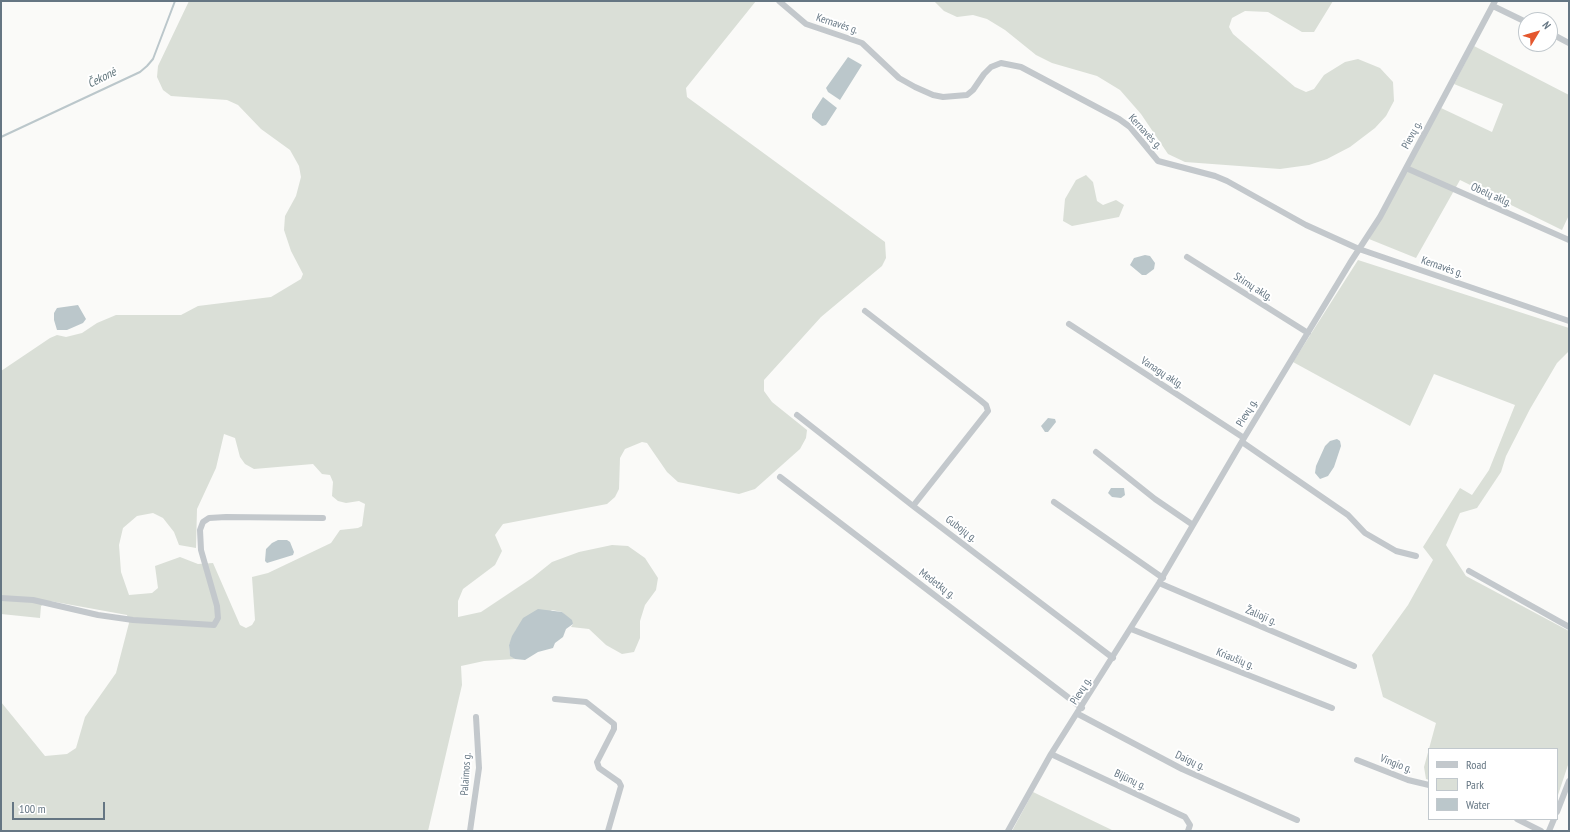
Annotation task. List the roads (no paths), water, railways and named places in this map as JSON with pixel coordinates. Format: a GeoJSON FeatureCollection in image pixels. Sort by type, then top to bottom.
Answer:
{"type":"FeatureCollection","features":[{"type":"Feature","properties":{"kind":"street","name":"Kernavės g."},"geometry":{"type":"LineString","coordinates":[[779,1],[806,24],[862,42],[899,78],[933,95],[944,97],[967,95],[973,90],[991,67],[1001,63],[1020,67],[1119,119],[1130,127],[1158,161],[1215,176],[1228,181],[1306,225],[1359,249],[1569,321]]}},
{"type":"Feature","properties":{"kind":"street","name":"Pievų g."},"geometry":{"type":"LineString","coordinates":[[1008,831],[1051,754],[1082,708],[1131,629],[1243,440],[1380,217],[1494,3]]}},
{"type":"Feature","properties":{"kind":"street"},"geometry":{"type":"LineString","coordinates":[[1494,3],[1518,17]]}},
{"type":"Feature","properties":{"kind":"street"},"geometry":{"type":"LineString","coordinates":[[1558,37],[1569,43]]}},
{"type":"Feature","properties":{"kind":"street","name":"Obelų aklg."},"geometry":{"type":"LineString","coordinates":[[1406,168],[1569,240]]}},
{"type":"Feature","properties":{"kind":"street","name":"Stirnų aklg."},"geometry":{"type":"LineString","coordinates":[[1187,257],[1308,333]]}},
{"type":"Feature","properties":{"kind":"street"},"geometry":{"type":"LineString","coordinates":[[865,311],[980,400],[986,405],[988,411],[913,506]]}},
{"type":"Feature","properties":{"kind":"street","name":"Vanagų aklg."},"geometry":{"type":"LineString","coordinates":[[1069,324],[1243,440],[1348,515],[1365,533],[1396,551],[1416,556]]}},
{"type":"Feature","properties":{"kind":"street","name":"Gubojų g."},"geometry":{"type":"LineString","coordinates":[[797,415],[913,506],[1113,658]]}},
{"type":"Feature","properties":{"kind":"street"},"geometry":{"type":"LineString","coordinates":[[1096,452],[1155,498],[1193,525]]}},
{"type":"Feature","properties":{"kind":"street","name":"Medetkų g."},"geometry":{"type":"LineString","coordinates":[[780,477],[1082,708]]}},
{"type":"Feature","properties":{"kind":"street","name":"Žalioji g."},"geometry":{"type":"LineString","coordinates":[[1054,502],[1161,580],[1354,666]]}},
{"type":"Feature","properties":{"kind":"street"},"geometry":{"type":"LineString","coordinates":[[1,598],[33,600],[98,615],[133,620],[214,625],[218,618],[217,606],[201,550],[200,530],[203,522],[209,518],[226,517],[323,518]]}},
{"type":"Feature","properties":{"kind":"street"},"geometry":{"type":"LineString","coordinates":[[1469,571],[1569,627]]}},
{"type":"Feature","properties":{"kind":"street","name":"Kriaušių g."},"geometry":{"type":"LineString","coordinates":[[1131,629],[1332,708]]}},
{"type":"Feature","properties":{"kind":"street"},"geometry":{"type":"LineString","coordinates":[[556,699],[586,702],[614,724],[614,729],[598,762],[599,768],[619,782],[621,786],[608,831]]}},
{"type":"Feature","properties":{"kind":"street","name":"Daigų g."},"geometry":{"type":"LineString","coordinates":[[1078,714],[1182,769],[1297,820]]}},
{"type":"Feature","properties":{"kind":"street","name":"Palaimos g."},"geometry":{"type":"LineString","coordinates":[[470,831],[479,768],[476,717]]}},
{"type":"Feature","properties":{"kind":"street","name":"Bijūnų g."},"geometry":{"type":"LineString","coordinates":[[1051,754],[1185,817],[1190,825],[1188,831]]}},
{"type":"Feature","properties":{"kind":"street","name":"Vingio g."},"geometry":{"type":"LineString","coordinates":[[1357,760],[1408,780],[1428,786]]}},
{"type":"Feature","properties":{"kind":"street"},"geometry":{"type":"LineString","coordinates":[[1558,809],[1569,781]]}},
{"type":"Feature","properties":{"kind":"street"},"geometry":{"type":"LineString","coordinates":[[1520,820],[1541,831]]}},
{"type":"Feature","properties":{"kind":"street"},"geometry":{"type":"LineString","coordinates":[[1549,831],[1554,820]]}},
{"type":"Feature","properties":{"kind":"water"},"geometry":{"type":"Polygon","coordinates":[[[848,57],[862,65],[840,100],[828,92],[826,88],[848,57]]]}},
{"type":"Feature","properties":{"kind":"water"},"geometry":{"type":"Polygon","coordinates":[[[823,97],[837,108],[826,125],[822,126],[812,118],[812,114],[823,97]]]}},
{"type":"Feature","properties":{"kind":"water"},"geometry":{"type":"Polygon","coordinates":[[[1145,255],[1150,256],[1155,263],[1154,269],[1146,275],[1142,275],[1130,265],[1134,258],[1145,255]]]}},
{"type":"Feature","properties":{"kind":"water"},"geometry":{"type":"Polygon","coordinates":[[[78,305],[86,319],[83,323],[67,330],[57,330],[54,320],[54,313],[57,308],[78,305]]]}},
{"type":"Feature","properties":{"kind":"water"},"geometry":{"type":"Polygon","coordinates":[[[1048,418],[1055,419],[1056,422],[1048,432],[1045,432],[1041,426],[1048,418]]]}},
{"type":"Feature","properties":{"kind":"water"},"geometry":{"type":"Polygon","coordinates":[[[1337,439],[1340,441],[1341,446],[1334,467],[1328,476],[1320,479],[1315,473],[1316,466],[1325,446],[1330,441],[1337,439]]]}},
{"type":"Feature","properties":{"kind":"water"},"geometry":{"type":"Polygon","coordinates":[[[1111,488],[1124,488],[1125,495],[1121,498],[1112,497],[1108,493],[1111,488]]]}},
{"type":"Feature","properties":{"kind":"water"},"geometry":{"type":"Polygon","coordinates":[[[278,540],[287,540],[290,542],[294,552],[293,555],[267,563],[265,561],[266,549],[278,540]]]}},
{"type":"Feature","properties":{"kind":"water"},"geometry":{"type":"Polygon","coordinates":[[[538,609],[562,612],[572,620],[573,624],[566,629],[563,637],[555,643],[553,648],[538,652],[525,660],[515,659],[510,656],[509,645],[512,636],[523,618],[538,609]]]}},
{"type":"Feature","properties":{"kind":"waterway","name":"Čekonė"},"geometry":{"type":"LineString","coordinates":[[1,137],[140,72],[153,59],[175,1]]}}]}
